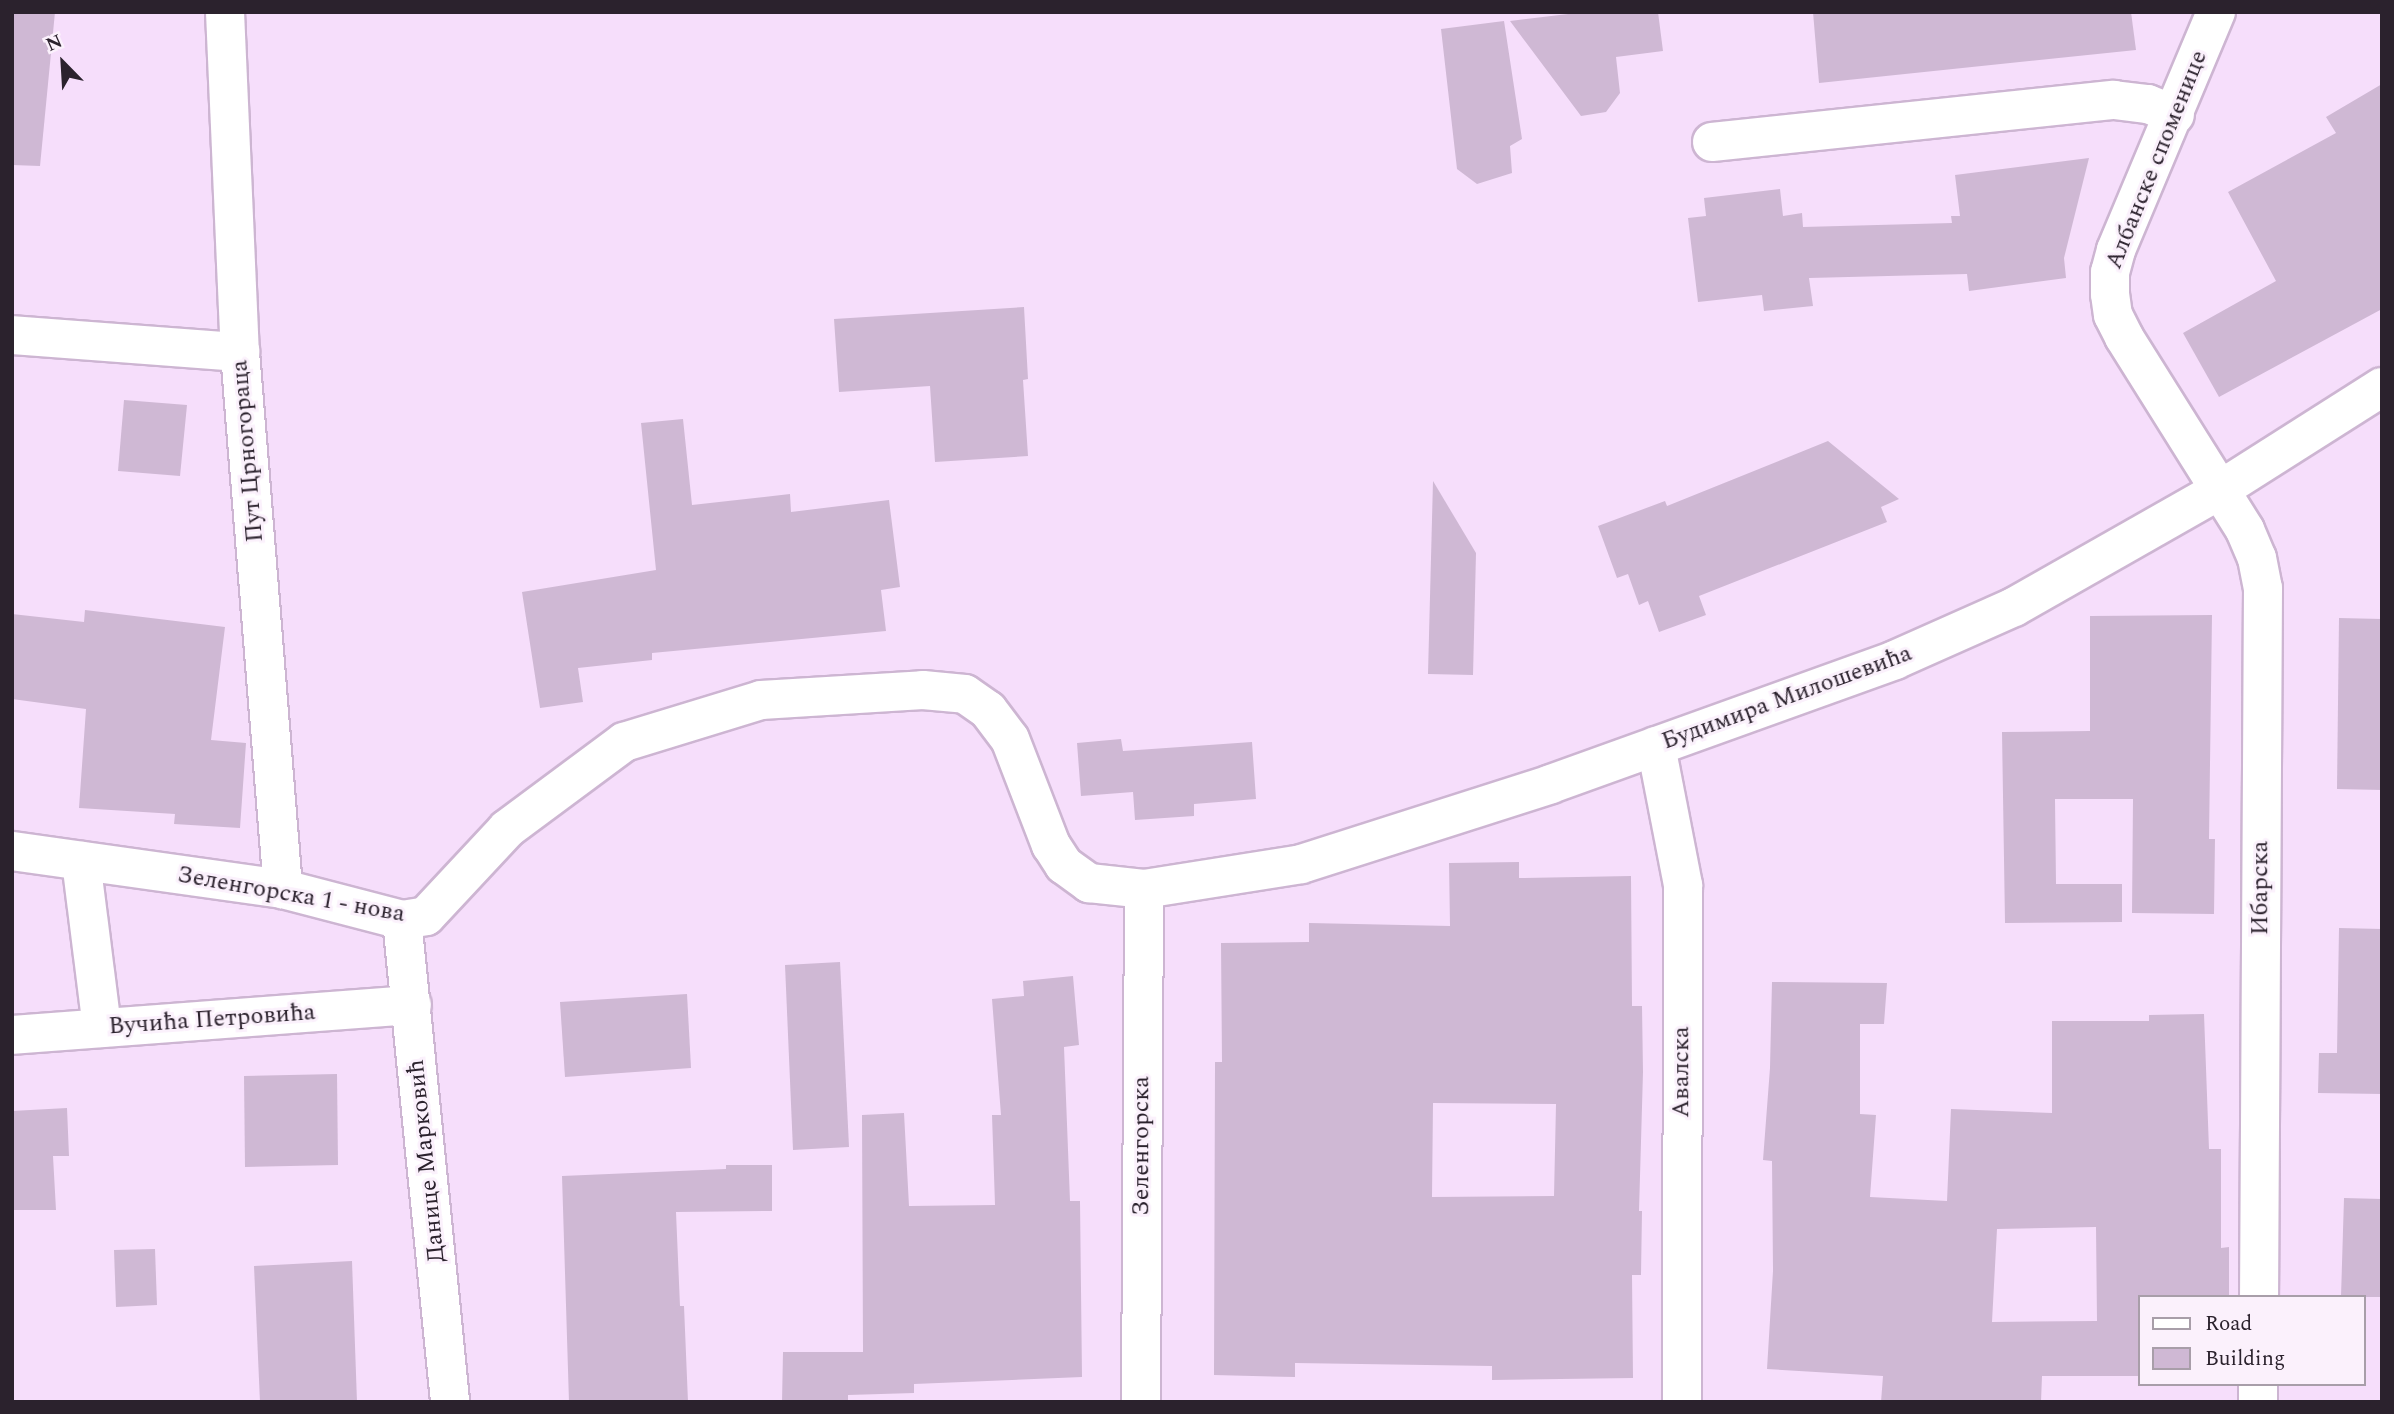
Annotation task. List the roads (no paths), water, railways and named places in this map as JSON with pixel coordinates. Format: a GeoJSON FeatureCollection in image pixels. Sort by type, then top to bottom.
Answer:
{"type":"FeatureCollection","features":[{"type":"Feature","properties":{"kind":"street","name":"Пут Црногораца"},"geometry":{"type":"LineString","coordinates":[[225,12],[240,352],[283,889]]}},
{"type":"Feature","properties":{"kind":"street","name":"Албанске споменице"},"geometry":{"type":"LineString","coordinates":[[2216,12],[2116,250],[2110,272],[2110,294],[2113,315],[2124,337],[2218,491]]}},
{"type":"Feature","properties":{"kind":"street"},"geometry":{"type":"LineString","coordinates":[[1712,142],[2114,100],[2148,104],[2175,115]]}},
{"type":"Feature","properties":{"kind":"street"},"geometry":{"type":"LineString","coordinates":[[12,335],[240,352]]}},
{"type":"Feature","properties":{"kind":"street","name":"Будимира Милошевића"},"geometry":{"type":"LineString","coordinates":[[1144,889],[1301,864],[1551,784],[1895,660],[2014,607],[2218,491],[2382,387]]}},
{"type":"Feature","properties":{"kind":"street","name":"Ибарска"},"geometry":{"type":"LineString","coordinates":[[2218,491],[2245,530],[2257,558],[2263,588],[2259,1295]]}},
{"type":"Feature","properties":{"kind":"street","name":"Зеленгорска 1 - нова"},"geometry":{"type":"LineString","coordinates":[[12,851],[283,889],[402,920],[426,916],[507,829],[624,742],[761,701],[923,690],[965,694],[988,710],[1010,739],[1051,845],[1064,865],[1089,883],[1144,889]]}},
{"type":"Feature","properties":{"kind":"street","name":"Авалска"},"geometry":{"type":"LineString","coordinates":[[1656,746],[1683,885],[1682,1402]]}},
{"type":"Feature","properties":{"kind":"street"},"geometry":{"type":"LineString","coordinates":[[81,861],[102,1028]]}},
{"type":"Feature","properties":{"kind":"street","name":"Зеленгорска"},"geometry":{"type":"LineString","coordinates":[[1141,1402],[1144,889]]}},
{"type":"Feature","properties":{"kind":"street","name":"Данице Марковић"},"geometry":{"type":"LineString","coordinates":[[402,920],[450,1402]]}},
{"type":"Feature","properties":{"kind":"street","name":"Вучића Петровића"},"geometry":{"type":"LineString","coordinates":[[12,1034],[412,1005]]}}]}
